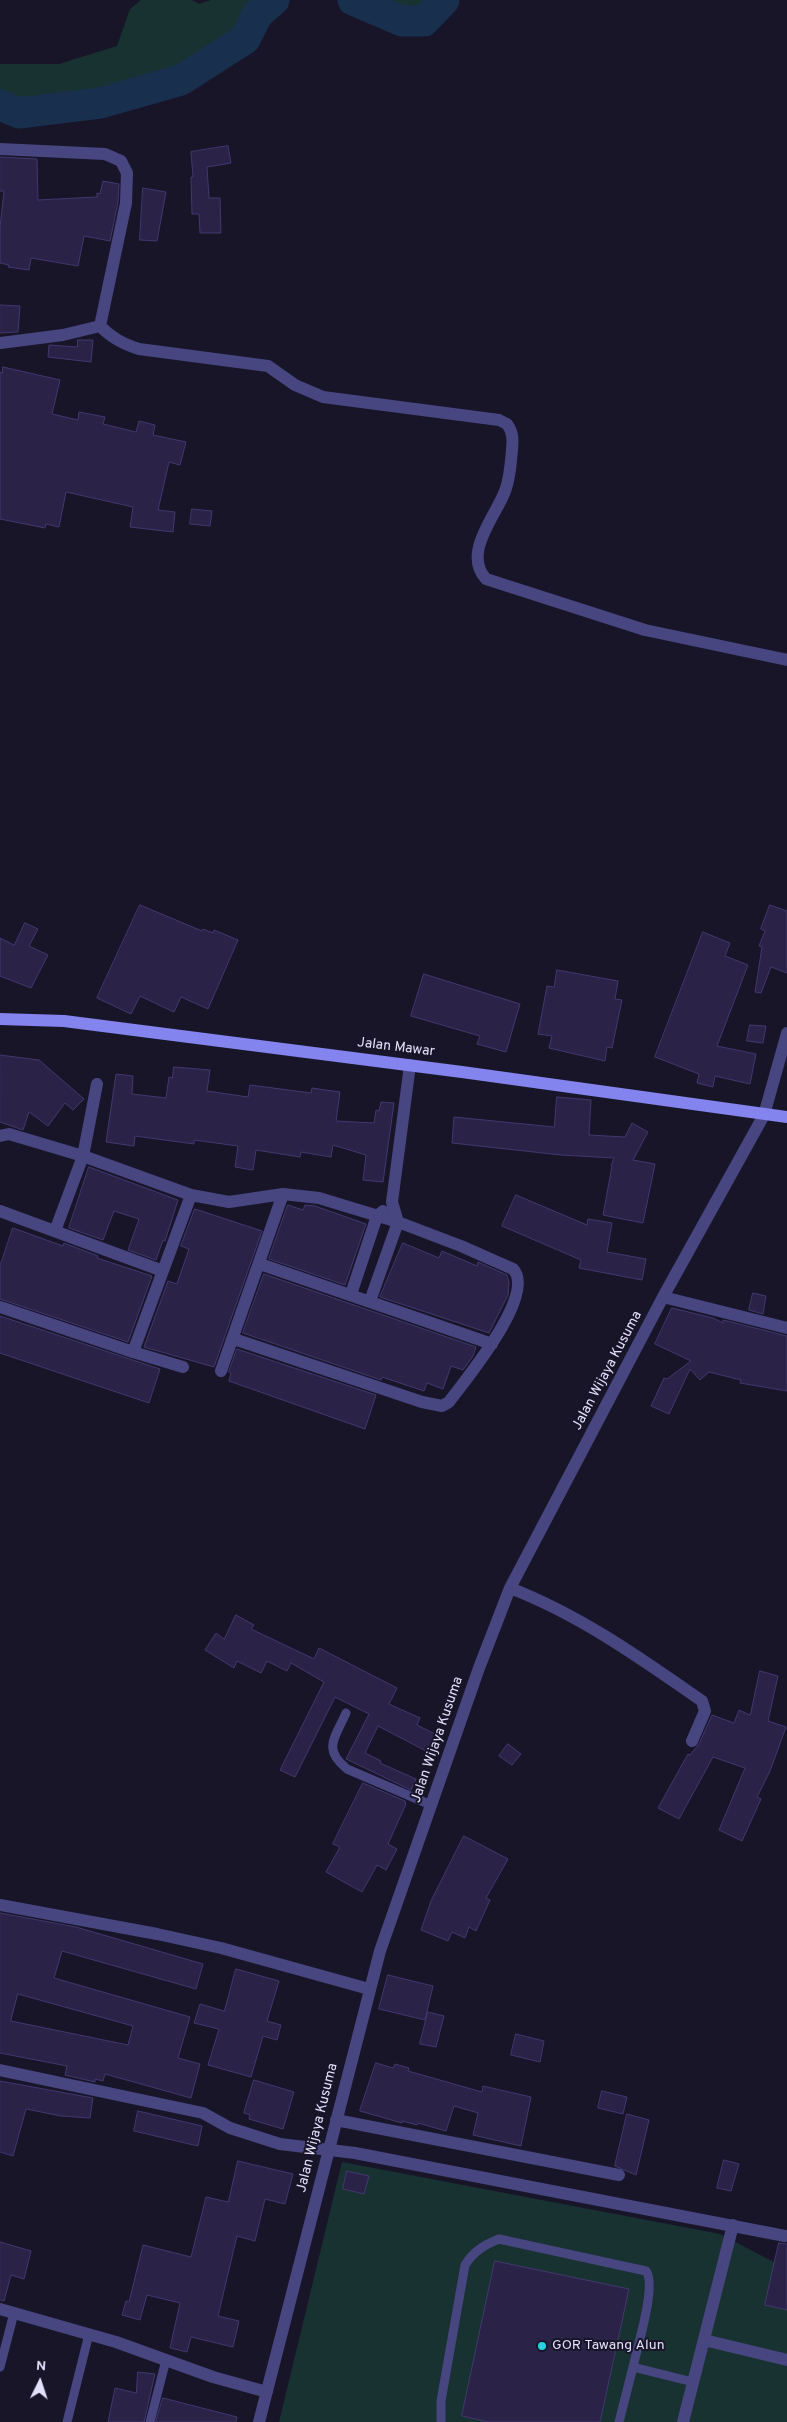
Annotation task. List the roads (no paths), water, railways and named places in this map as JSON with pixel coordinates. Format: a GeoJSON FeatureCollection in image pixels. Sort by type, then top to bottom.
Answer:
{"type":"FeatureCollection","features":[{"type":"Feature","properties":{"kind":"street"},"geometry":{"type":"LineString","coordinates":[[0,149],[105,154],[121,161],[127,174],[126,203],[100,326]]}},
{"type":"Feature","properties":{"kind":"street"},"geometry":{"type":"LineString","coordinates":[[0,343],[63,335],[100,326]]}},
{"type":"Feature","properties":{"kind":"street"},"geometry":{"type":"LineString","coordinates":[[100,326],[109,336],[139,350],[268,366],[295,386],[322,397],[499,420],[507,424],[513,435],[510,477],[505,493],[481,541],[477,563],[479,572],[486,579],[645,630],[787,660]]}},
{"type":"Feature","properties":{"kind":"street","name":"Jalan Mawar"},"geometry":{"type":"LineString","coordinates":[[0,1019],[64,1021],[410,1065],[787,1117]]}},
{"type":"Feature","properties":{"kind":"street","name":"Jalan Wijaya Kusuma"},"geometry":{"type":"LineString","coordinates":[[258,2422],[380,1951],[510,1588],[663,1297],[764,1115],[787,1033]]}},
{"type":"Feature","properties":{"kind":"street"},"geometry":{"type":"LineString","coordinates":[[370,1301],[398,1222],[392,1202],[410,1065]]}},
{"type":"Feature","properties":{"kind":"street"},"geometry":{"type":"LineString","coordinates":[[55,1231],[83,1156],[97,1084]]}},
{"type":"Feature","properties":{"kind":"street"},"geometry":{"type":"LineString","coordinates":[[0,1136],[10,1134],[83,1156],[191,1195],[229,1202],[283,1194],[319,1198],[398,1222],[461,1246],[513,1269],[518,1274],[520,1283],[516,1298],[492,1344],[449,1402],[442,1406],[422,1402],[234,1338]]}},
{"type":"Feature","properties":{"kind":"street"},"geometry":{"type":"LineString","coordinates":[[221,1371],[283,1194]]}},
{"type":"Feature","properties":{"kind":"street"},"geometry":{"type":"LineString","coordinates":[[133,1352],[191,1195]]}},
{"type":"Feature","properties":{"kind":"street"},"geometry":{"type":"LineString","coordinates":[[351,1294],[377,1216],[392,1202]]}},
{"type":"Feature","properties":{"kind":"street"},"geometry":{"type":"LineString","coordinates":[[0,1211],[163,1271]]}},
{"type":"Feature","properties":{"kind":"street"},"geometry":{"type":"LineString","coordinates":[[260,1264],[492,1344]]}},
{"type":"Feature","properties":{"kind":"street"},"geometry":{"type":"LineString","coordinates":[[663,1297],[787,1328]]}},
{"type":"Feature","properties":{"kind":"street"},"geometry":{"type":"LineString","coordinates":[[0,1307],[183,1367]]}},
{"type":"Feature","properties":{"kind":"street"},"geometry":{"type":"LineString","coordinates":[[510,1588],[581,1621],[621,1644],[702,1701],[704,1710],[692,1740]]}},
{"type":"Feature","properties":{"kind":"street"},"geometry":{"type":"LineString","coordinates":[[0,1905],[222,1948],[369,1989]]}},
{"type":"Feature","properties":{"kind":"street"},"geometry":{"type":"LineString","coordinates":[[0,2070],[202,2113],[230,2128],[280,2144],[329,2149],[785,2236]]}},
{"type":"Feature","properties":{"kind":"street"},"geometry":{"type":"LineString","coordinates":[[336,2120],[619,2175]]}},
{"type":"Feature","properties":{"kind":"street"},"geometry":{"type":"LineString","coordinates":[[682,2422],[733,2225]]}},
{"type":"Feature","properties":{"kind":"street"},"geometry":{"type":"LineString","coordinates":[[0,2309],[89,2334],[267,2392]]}},
{"type":"Feature","properties":{"kind":"street"},"geometry":{"type":"LineString","coordinates":[[704,2340],[787,2360]]}},
{"type":"Feature","properties":{"kind":"lane"},"geometry":{"type":"LineString","coordinates":[[346,1713],[332,1745],[332,1753],[335,1760],[347,1769],[431,1806]]}},
{"type":"Feature","properties":{"kind":"lane"},"geometry":{"type":"LineString","coordinates":[[442,2422],[441,2401],[464,2265],[478,2249],[499,2239],[646,2270],[649,2274],[650,2288],[619,2422]]}},
{"type":"Feature","properties":{"kind":"lane"},"geometry":{"type":"LineString","coordinates":[[0,2367],[14,2313]]}},
{"type":"Feature","properties":{"kind":"lane"},"geometry":{"type":"LineString","coordinates":[[67,2422],[89,2334]]}},
{"type":"Feature","properties":{"kind":"lane"},"geometry":{"type":"LineString","coordinates":[[150,2422],[166,2360]]}},
{"type":"Feature","properties":{"kind":"lane"},"geometry":{"type":"LineString","coordinates":[[633,2367],[693,2382]]}},
{"type":"Feature","properties":{"kind":"waterway"},"geometry":{"type":"LineString","coordinates":[[0,105],[19,113],[100,103],[181,80],[245,39],[257,15],[274,0]]}},
{"type":"Feature","properties":{"kind":"waterway"},"geometry":{"type":"LineString","coordinates":[[353,0],[402,21],[424,21],[444,0]]}},
{"type":"Feature","properties":{"kind":"place","name":"GOR Tawang Alun"},"geometry":{"type":"Point","coordinates":[542,2346]}}]}
